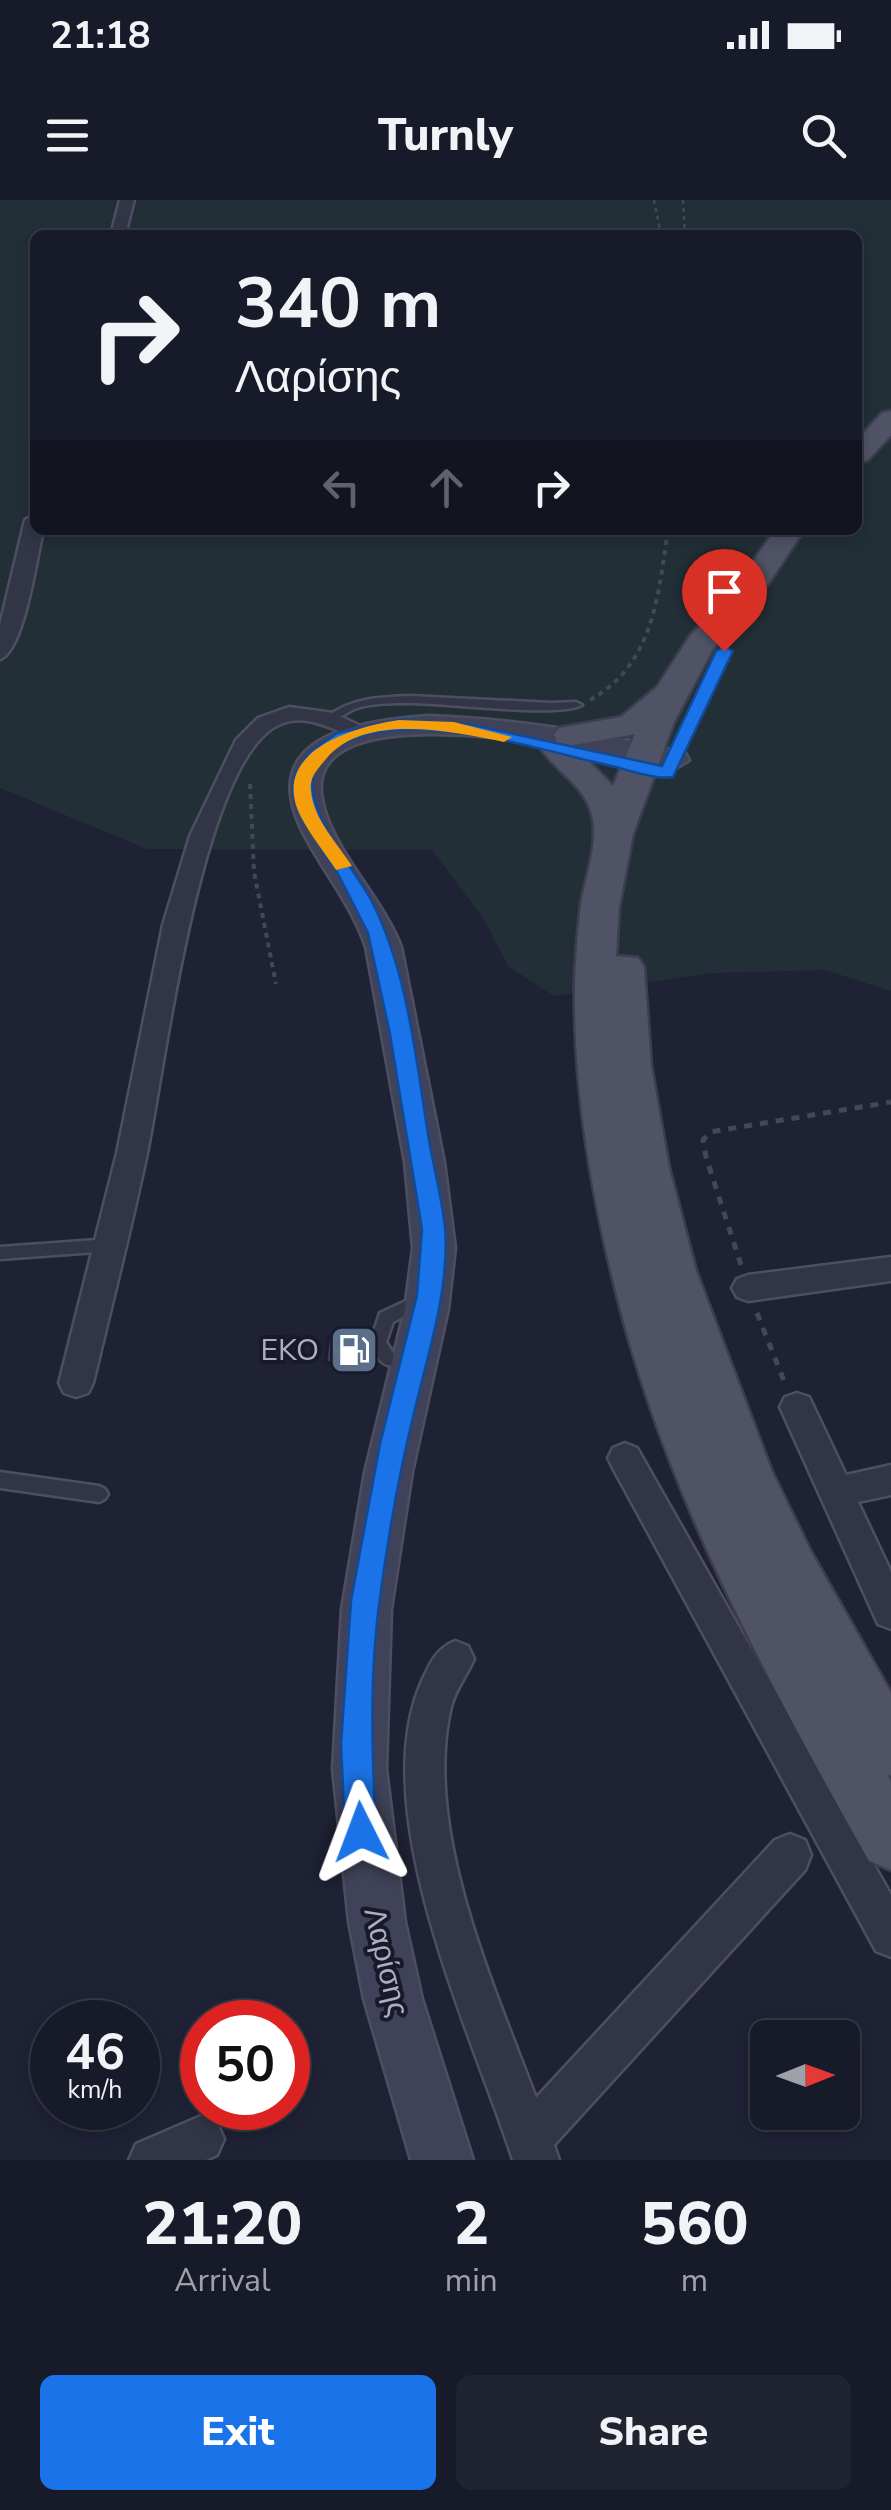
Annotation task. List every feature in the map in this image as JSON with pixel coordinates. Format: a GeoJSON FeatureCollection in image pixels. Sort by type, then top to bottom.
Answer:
{"type":"FeatureCollection","features":[{"type":"Feature","properties":{"kind":"main road"},"geometry":{"type":"LineString","coordinates":[[862,450],[891,419]]}},
{"type":"Feature","properties":{"kind":"main road"},"geometry":{"type":"LineString","coordinates":[[786,535],[740,601],[699,646],[675,687],[656,763],[624,944],[624,1010],[652,1196],[689,1326],[758,1494],[891,1746]]}},
{"type":"Feature","properties":{"kind":"main road"},"geometry":{"type":"LineString","coordinates":[[614,840],[724,651],[740,601]]}},
{"type":"Feature","properties":{"kind":"main road"},"geometry":{"type":"LineString","coordinates":[[675,687],[631,725],[569,730],[613,817],[614,840],[596,943],[595,1025],[614,1198],[635,1288],[663,1376],[713,1501],[838,1749],[891,1839]]}},
{"type":"Feature","properties":{"kind":"main road","name":"Λαρίσης"},"geometry":{"type":"LineString","coordinates":[[442,2160],[390,1986],[361,1832],[356,1744],[365,1601],[394,1444],[429,1295],[434,1243],[423,1158],[378,933],[346,872],[309,815],[302,792],[304,775],[316,755],[346,724],[569,730],[656,763]]}},
{"type":"Feature","properties":{"kind":"street"},"geometry":{"type":"LineString","coordinates":[[119,230],[127,200]]}},
{"type":"Feature","properties":{"kind":"street"},"geometry":{"type":"LineString","coordinates":[[0,653],[16,610],[32,535]]}},
{"type":"Feature","properties":{"kind":"street"},"geometry":{"type":"LineString","coordinates":[[76,1383],[110,1245],[182,885],[228,772],[264,724],[297,715],[346,724]]}},
{"type":"Feature","properties":{"kind":"street"},"geometry":{"type":"LineString","coordinates":[[748,1288],[891,1268]]}},
{"type":"Feature","properties":{"kind":"street"},"geometry":{"type":"LineString","coordinates":[[797,1406],[891,1612]]}},
{"type":"Feature","properties":{"kind":"street"},"geometry":{"type":"LineString","coordinates":[[624,1458],[891,1936]]}},
{"type":"Feature","properties":{"kind":"street"},"geometry":{"type":"LineString","coordinates":[[836,1492],[891,1480]]}},
{"type":"Feature","properties":{"kind":"street"},"geometry":{"type":"LineString","coordinates":[[455,1660],[437,1689],[429,1717],[429,1790],[437,1870],[532,2149],[790,1855]]}},
{"type":"Feature","properties":{"kind":"street"},"geometry":{"type":"LineString","coordinates":[[152,2160],[201,2139]]}},
{"type":"Feature","properties":{"kind":"lane"},"geometry":{"type":"LineString","coordinates":[[346,724],[341,708],[377,700],[536,709],[569,730]]}},
{"type":"Feature","properties":{"kind":"lane"},"geometry":{"type":"LineString","coordinates":[[0,1253],[110,1245]]}},
{"type":"Feature","properties":{"kind":"lane"},"geometry":{"type":"LineString","coordinates":[[390,1360],[378,1343],[386,1318],[408,1306]]}},
{"type":"Feature","properties":{"kind":"lane"},"geometry":{"type":"LineString","coordinates":[[0,1480],[99,1494]]}},
{"type":"Feature","properties":{"kind":"path"},"geometry":{"type":"LineString","coordinates":[[654,200],[660,230]]}},
{"type":"Feature","properties":{"kind":"path"},"geometry":{"type":"LineString","coordinates":[[683,200],[685,230]]}},
{"type":"Feature","properties":{"kind":"path"},"geometry":{"type":"LineString","coordinates":[[569,730],[600,696],[622,679],[635,660],[652,625],[667,535]]}},
{"type":"Feature","properties":{"kind":"path"},"geometry":{"type":"LineString","coordinates":[[264,724],[264,738],[250,779],[250,827],[276,984]]}},
{"type":"Feature","properties":{"kind":"path"},"geometry":{"type":"LineString","coordinates":[[797,1406],[769,1348],[703,1140],[722,1128],[891,1102]]}},
{"type":"Feature","properties":{"kind":"shaded area"},"geometry":{"type":"Polygon","coordinates":[[[0,200],[891,200],[891,991],[825,970],[713,973],[554,996],[508,966],[485,921],[432,850],[147,849],[0,788],[0,200]]]}},
{"type":"Feature","properties":{"kind":"building"},"geometry":{"type":"Polygon","coordinates":[[[329,1336],[373,1338],[370,1365],[326,1362],[329,1336]]]}},
{"type":"Feature","properties":{"kind":"slow traffic"},"geometry":{"type":"LineString","coordinates":[[343,866],[309,815],[302,792],[304,775],[316,755],[344,737],[383,726],[454,727],[504,737]]}},
{"type":"Feature","properties":{"kind":"place","name":"EKO"},"geometry":{"type":"Point","coordinates":[354,1350]}},
{"type":"Feature","properties":{"kind":"route"},"geometry":{"type":"LineString","coordinates":[[361,1832],[356,1744],[365,1601],[394,1444],[434,1270],[433,1229],[401,1034],[378,933],[346,872],[309,815],[302,792],[304,775],[316,755],[344,737],[399,725],[468,729],[667,773],[724,651]]}}]}
